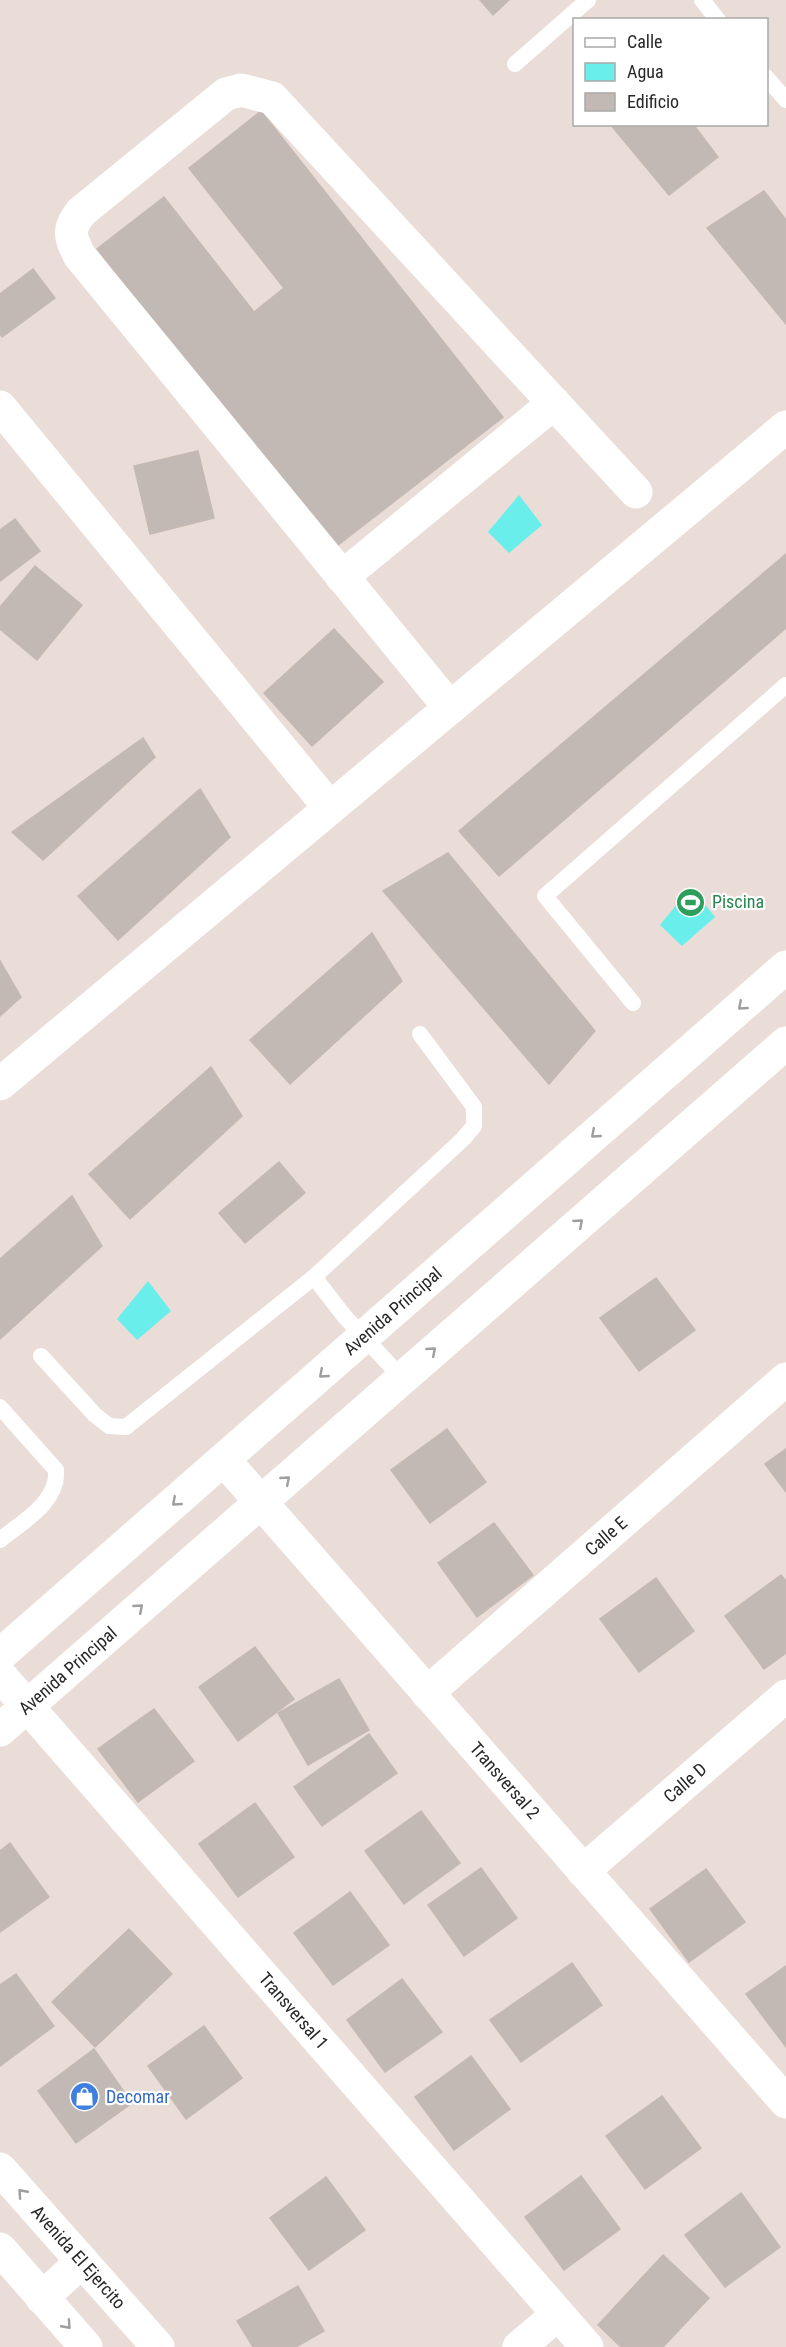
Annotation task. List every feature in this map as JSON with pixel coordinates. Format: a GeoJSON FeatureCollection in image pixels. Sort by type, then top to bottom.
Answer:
{"type":"FeatureCollection","features":[{"type":"Feature","properties":{"kind":"street"},"geometry":{"type":"LineString","coordinates":[[450,708],[79,255],[71,237],[72,223],[81,212],[226,94],[241,90],[272,98],[636,492]]}},
{"type":"Feature","properties":{"kind":"street"},"geometry":{"type":"LineString","coordinates":[[342,577],[554,403]]}},
{"type":"Feature","properties":{"kind":"street"},"geometry":{"type":"LineString","coordinates":[[0,407],[330,808]]}},
{"type":"Feature","properties":{"kind":"street"},"geometry":{"type":"LineString","coordinates":[[0,1084],[786,427]]}},
{"type":"Feature","properties":{"kind":"street","name":"Avenida Principal"},"geometry":{"type":"LineString","coordinates":[[0,1655],[786,967]]}},
{"type":"Feature","properties":{"kind":"street","name":"Avenida Principal"},"geometry":{"type":"LineString","coordinates":[[0,1730],[786,1042]]}},
{"type":"Feature","properties":{"kind":"street","name":"Calle E"},"geometry":{"type":"LineString","coordinates":[[427,1693],[786,1379]]}},
{"type":"Feature","properties":{"kind":"street","name":"Transversal 2"},"geometry":{"type":"LineString","coordinates":[[224,1460],[583,1870],[782,2088]]}},
{"type":"Feature","properties":{"kind":"street","name":"Transversal 1"},"geometry":{"type":"LineString","coordinates":[[0,1675],[586,2347]]}},
{"type":"Feature","properties":{"kind":"street","name":"Calle D"},"geometry":{"type":"LineString","coordinates":[[583,1870],[786,1696]]}},
{"type":"Feature","properties":{"kind":"street","name":"Avenida El Ejercito"},"geometry":{"type":"LineString","coordinates":[[0,2169],[159,2347]]}},
{"type":"Feature","properties":{"kind":"street"},"geometry":{"type":"LineString","coordinates":[[42,2298],[82,2261]]}},
{"type":"Feature","properties":{"kind":"street"},"geometry":{"type":"LineString","coordinates":[[5,2264],[42,2298],[87,2347]]}},
{"type":"Feature","properties":{"kind":"street"},"geometry":{"type":"LineString","coordinates":[[519,2347],[558,2314]]}},
{"type":"Feature","properties":{"kind":"lane"},"geometry":{"type":"LineString","coordinates":[[515,64],[588,0]]}},
{"type":"Feature","properties":{"kind":"lane"},"geometry":{"type":"LineString","coordinates":[[702,0],[716,18]]}},
{"type":"Feature","properties":{"kind":"lane"},"geometry":{"type":"LineString","coordinates":[[768,79],[786,100]]}},
{"type":"Feature","properties":{"kind":"lane"},"geometry":{"type":"LineString","coordinates":[[633,1003],[545,896],[786,685]]}},
{"type":"Feature","properties":{"kind":"lane"},"geometry":{"type":"LineString","coordinates":[[40,1356],[95,1415],[110,1426],[126,1426],[314,1277],[463,1139],[474,1126],[474,1107],[420,1034]]}},
{"type":"Feature","properties":{"kind":"lane"},"geometry":{"type":"LineString","coordinates":[[314,1277],[345,1317],[402,1378]]}},
{"type":"Feature","properties":{"kind":"lane"},"geometry":{"type":"LineString","coordinates":[[0,1407],[56,1470],[57,1480],[49,1499],[0,1540]]}},
{"type":"Feature","properties":{"kind":"water"},"geometry":{"type":"Polygon","coordinates":[[[519,495],[542,525],[509,553],[488,532],[519,495]]]}},
{"type":"Feature","properties":{"kind":"water","name":"Piscina"},"geometry":{"type":"Polygon","coordinates":[[[691,887],[715,917],[682,946],[660,925],[691,887]]]}},
{"type":"Feature","properties":{"kind":"water"},"geometry":{"type":"Polygon","coordinates":[[[148,1281],[171,1311],[137,1340],[117,1319],[148,1281]]]}},
{"type":"Feature","properties":{"kind":"building"},"geometry":{"type":"Polygon","coordinates":[[[480,0],[509,0],[493,15],[480,0]]]}},
{"type":"Feature","properties":{"kind":"building"},"geometry":{"type":"Polygon","coordinates":[[[261,111],[503,417],[333,549],[97,249],[164,197],[254,312],[284,288],[189,168],[261,111]]]}},
{"type":"Feature","properties":{"kind":"building"},"geometry":{"type":"Polygon","coordinates":[[[612,126],[695,126],[718,157],[669,195],[612,126]]]}},
{"type":"Feature","properties":{"kind":"building"},"geometry":{"type":"Polygon","coordinates":[[[764,191],[786,220],[786,324],[707,228],[764,191]]]}},
{"type":"Feature","properties":{"kind":"building"},"geometry":{"type":"Polygon","coordinates":[[[33,269],[55,298],[2,337],[0,334],[0,294],[33,269]]]}},
{"type":"Feature","properties":{"kind":"building"},"geometry":{"type":"Polygon","coordinates":[[[198,451],[214,518],[150,534],[134,466],[198,451]]]}},
{"type":"Feature","properties":{"kind":"building"},"geometry":{"type":"Polygon","coordinates":[[[15,519],[40,551],[0,581],[0,530],[15,519]]]}},
{"type":"Feature","properties":{"kind":"building"},"geometry":{"type":"Polygon","coordinates":[[[786,554],[786,628],[499,876],[459,831],[786,554]]]}},
{"type":"Feature","properties":{"kind":"building"},"geometry":{"type":"Polygon","coordinates":[[[35,566],[82,605],[37,660],[0,629],[0,607],[35,566]]]}},
{"type":"Feature","properties":{"kind":"building"},"geometry":{"type":"Polygon","coordinates":[[[334,629],[383,682],[312,746],[264,693],[334,629]]]}},
{"type":"Feature","properties":{"kind":"building"},"geometry":{"type":"Polygon","coordinates":[[[143,738],[155,757],[43,860],[12,832],[143,738]]]}},
{"type":"Feature","properties":{"kind":"building"},"geometry":{"type":"Polygon","coordinates":[[[200,789],[230,837],[118,940],[78,896],[200,789]]]}},
{"type":"Feature","properties":{"kind":"building"},"geometry":{"type":"Polygon","coordinates":[[[448,853],[595,1031],[549,1084],[383,891],[448,853]]]}},
{"type":"Feature","properties":{"kind":"building"},"geometry":{"type":"Polygon","coordinates":[[[372,933],[402,981],[290,1084],[250,1040],[372,933]]]}},
{"type":"Feature","properties":{"kind":"building"},"geometry":{"type":"Polygon","coordinates":[[[0,961],[21,997],[0,1016],[0,961]]]}},
{"type":"Feature","properties":{"kind":"building"},"geometry":{"type":"Polygon","coordinates":[[[211,1067],[242,1116],[130,1219],[89,1174],[211,1067]]]}},
{"type":"Feature","properties":{"kind":"building"},"geometry":{"type":"Polygon","coordinates":[[[279,1162],[305,1193],[245,1243],[219,1213],[279,1162]]]}},
{"type":"Feature","properties":{"kind":"building"},"geometry":{"type":"Polygon","coordinates":[[[72,1196],[102,1246],[0,1339],[0,1259],[72,1196]]]}},
{"type":"Feature","properties":{"kind":"building"},"geometry":{"type":"Polygon","coordinates":[[[656,1278],[695,1330],[639,1371],[600,1318],[656,1278]]]}},
{"type":"Feature","properties":{"kind":"building"},"geometry":{"type":"Polygon","coordinates":[[[447,1429],[486,1482],[430,1523],[391,1470],[447,1429]]]}},
{"type":"Feature","properties":{"kind":"building"},"geometry":{"type":"Polygon","coordinates":[[[786,1449],[786,1492],[765,1464],[786,1449]]]}},
{"type":"Feature","properties":{"kind":"building"},"geometry":{"type":"Polygon","coordinates":[[[494,1523],[533,1575],[477,1617],[438,1563],[494,1523]]]}},
{"type":"Feature","properties":{"kind":"building"},"geometry":{"type":"Polygon","coordinates":[[[781,1575],[786,1581],[786,1653],[764,1669],[725,1616],[781,1575]]]}},
{"type":"Feature","properties":{"kind":"building"},"geometry":{"type":"Polygon","coordinates":[[[656,1578],[694,1631],[639,1672],[600,1619],[656,1578]]]}},
{"type":"Feature","properties":{"kind":"building"},"geometry":{"type":"Polygon","coordinates":[[[255,1647],[294,1699],[238,1741],[199,1687],[255,1647]]]}},
{"type":"Feature","properties":{"kind":"building"},"geometry":{"type":"Polygon","coordinates":[[[339,1679],[369,1730],[308,1765],[278,1713],[339,1679]]]}},
{"type":"Feature","properties":{"kind":"building"},"geometry":{"type":"Polygon","coordinates":[[[154,1709],[194,1761],[138,1802],[98,1749],[154,1709]]]}},
{"type":"Feature","properties":{"kind":"building"},"geometry":{"type":"Polygon","coordinates":[[[369,1734],[397,1773],[322,1826],[294,1787],[369,1734]]]}},
{"type":"Feature","properties":{"kind":"building"},"geometry":{"type":"Polygon","coordinates":[[[255,1803],[294,1857],[238,1897],[199,1844],[255,1803]]]}},
{"type":"Feature","properties":{"kind":"building"},"geometry":{"type":"Polygon","coordinates":[[[421,1811],[460,1863],[404,1904],[365,1851],[421,1811]]]}},
{"type":"Feature","properties":{"kind":"building"},"geometry":{"type":"Polygon","coordinates":[[[10,1843],[49,1897],[0,1932],[0,1851],[10,1843]]]}},
{"type":"Feature","properties":{"kind":"building"},"geometry":{"type":"Polygon","coordinates":[[[481,1868],[517,1918],[464,1956],[428,1905],[481,1868]]]}},
{"type":"Feature","properties":{"kind":"building"},"geometry":{"type":"Polygon","coordinates":[[[706,1869],[745,1922],[689,1962],[650,1909],[706,1869]]]}},
{"type":"Feature","properties":{"kind":"building"},"geometry":{"type":"Polygon","coordinates":[[[350,1892],[389,1945],[333,1985],[294,1933],[350,1892]]]}},
{"type":"Feature","properties":{"kind":"building"},"geometry":{"type":"Polygon","coordinates":[[[129,1929],[172,1974],[95,2047],[52,2002],[129,1929]]]}},
{"type":"Feature","properties":{"kind":"building"},"geometry":{"type":"Polygon","coordinates":[[[572,1963],[602,2005],[521,2062],[490,2020],[572,1963]]]}},
{"type":"Feature","properties":{"kind":"building"},"geometry":{"type":"Polygon","coordinates":[[[786,1966],[786,2047],[746,1994],[786,1966]]]}},
{"type":"Feature","properties":{"kind":"building"},"geometry":{"type":"Polygon","coordinates":[[[16,1974],[54,2026],[0,2066],[0,1985],[16,1974]]]}},
{"type":"Feature","properties":{"kind":"building"},"geometry":{"type":"Polygon","coordinates":[[[402,1979],[442,2032],[385,2072],[347,2020],[402,1979]]]}},
{"type":"Feature","properties":{"kind":"building"},"geometry":{"type":"Polygon","coordinates":[[[204,2026],[242,2078],[186,2119],[148,2066],[204,2026]]]}},
{"type":"Feature","properties":{"kind":"building"},"geometry":{"type":"Polygon","coordinates":[[[94,2049],[132,2103],[76,2143],[38,2091],[94,2049]]]}},
{"type":"Feature","properties":{"kind":"building"},"geometry":{"type":"Polygon","coordinates":[[[471,2056],[510,2109],[454,2150],[415,2097],[471,2056]]]}},
{"type":"Feature","properties":{"kind":"building"},"geometry":{"type":"Polygon","coordinates":[[[662,2096],[701,2148],[645,2189],[606,2136],[662,2096]]]}},
{"type":"Feature","properties":{"kind":"building"},"geometry":{"type":"Polygon","coordinates":[[[581,2176],[620,2229],[564,2270],[525,2217],[581,2176]]]}},
{"type":"Feature","properties":{"kind":"building"},"geometry":{"type":"Polygon","coordinates":[[[326,2177],[365,2230],[309,2270],[270,2218],[326,2177]]]}},
{"type":"Feature","properties":{"kind":"building"},"geometry":{"type":"Polygon","coordinates":[[[741,2193],[780,2247],[725,2287],[685,2235],[741,2193]]]}},
{"type":"Feature","properties":{"kind":"building"},"geometry":{"type":"Polygon","coordinates":[[[663,2255],[709,2298],[663,2347],[621,2347],[598,2325],[663,2255]]]}},
{"type":"Feature","properties":{"kind":"building"},"geometry":{"type":"Polygon","coordinates":[[[298,2286],[324,2331],[296,2347],[253,2347],[237,2321],[298,2286]]]}},
{"type":"Feature","properties":{"kind":"place","name":"Piscina"},"geometry":{"type":"Point","coordinates":[691,902]}},
{"type":"Feature","properties":{"kind":"place","name":"Decomar"},"geometry":{"type":"Point","coordinates":[85,2097]}}]}
